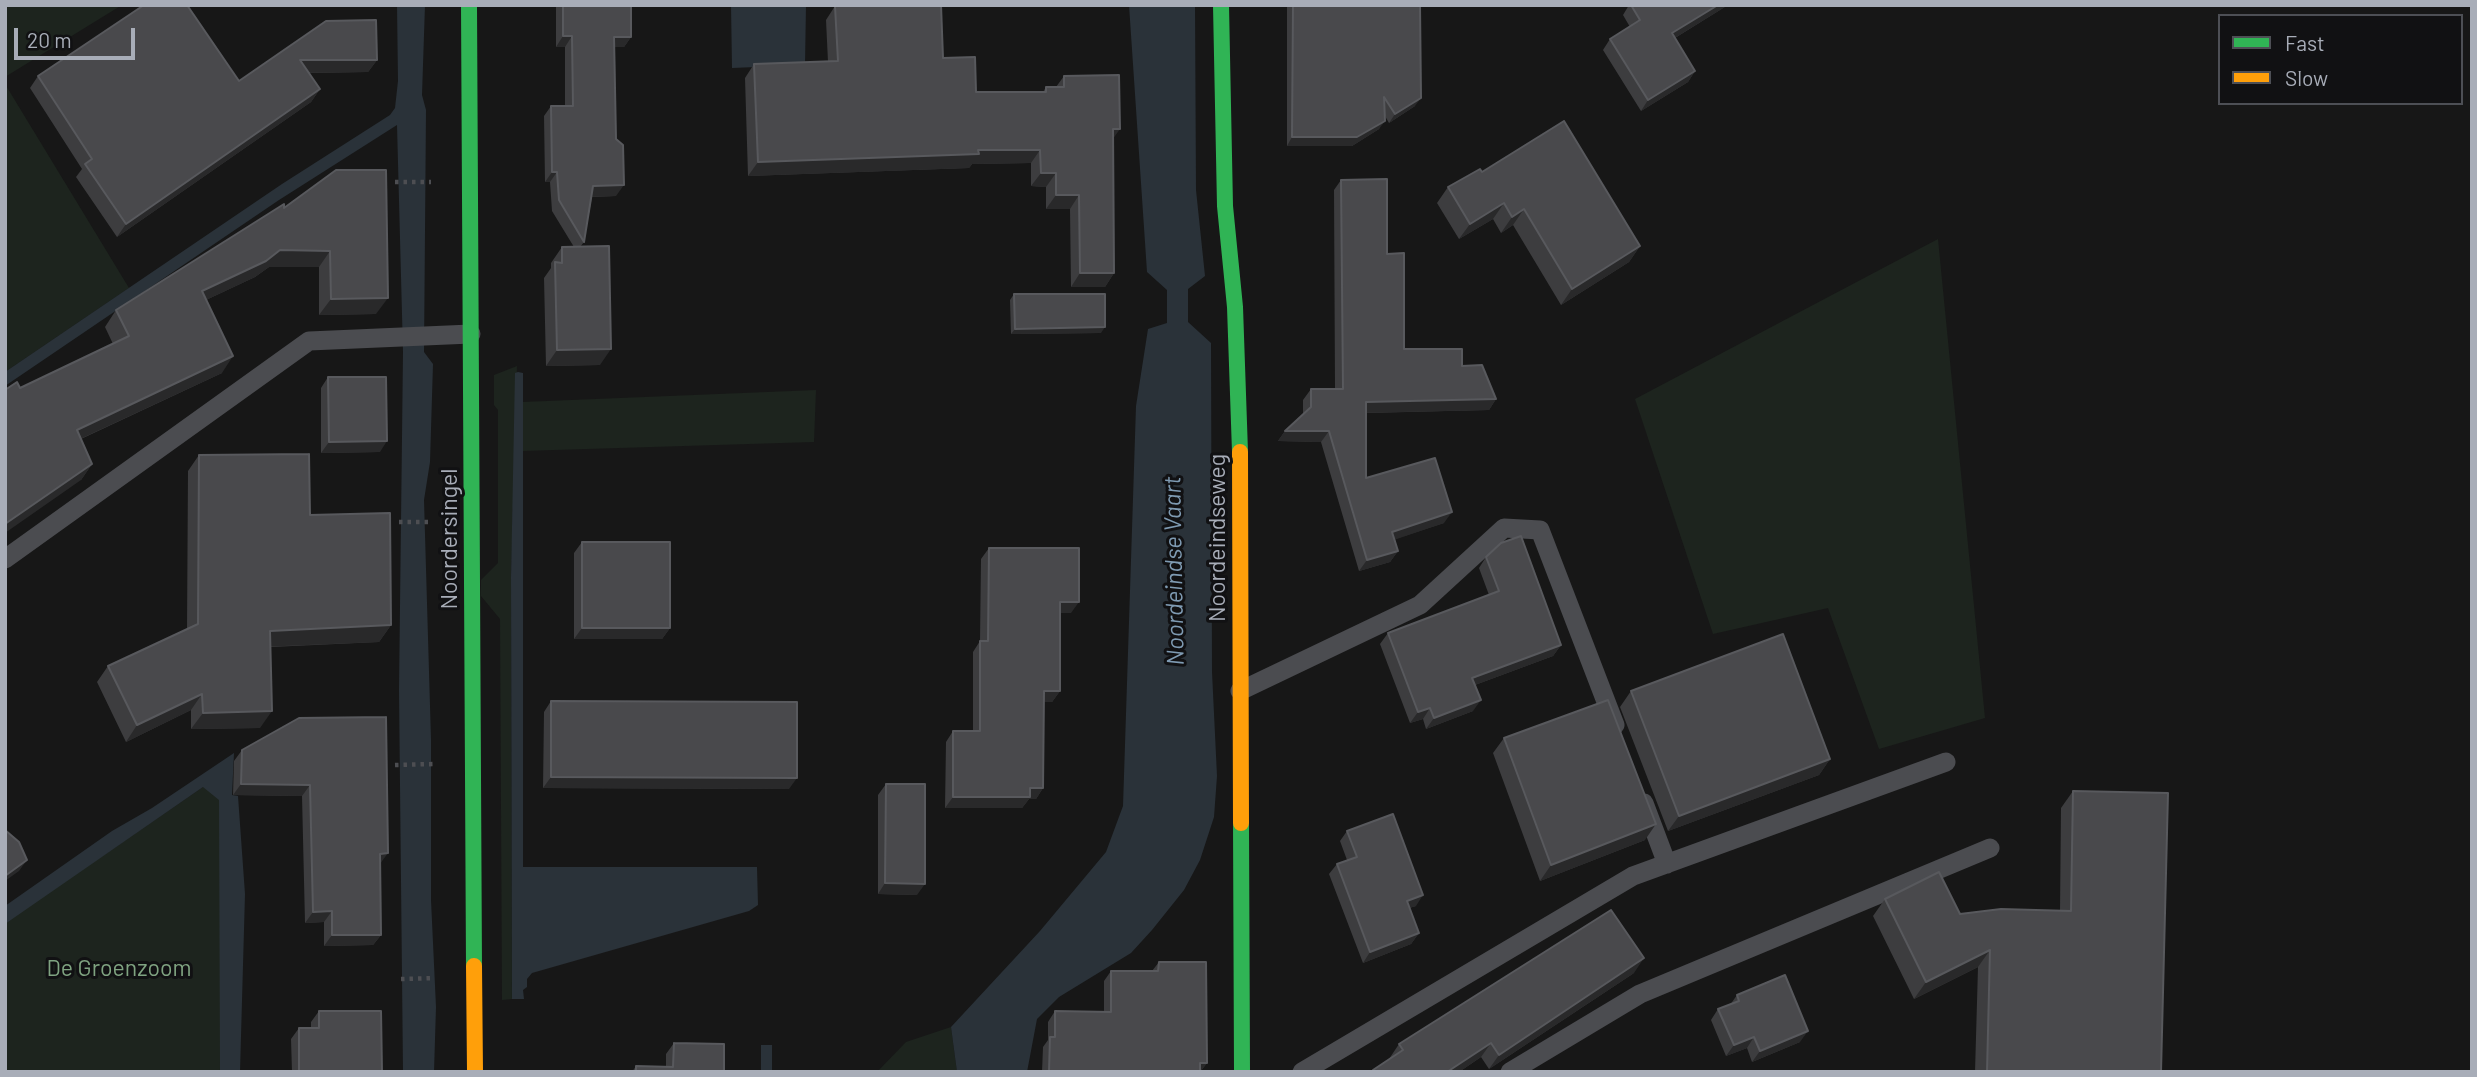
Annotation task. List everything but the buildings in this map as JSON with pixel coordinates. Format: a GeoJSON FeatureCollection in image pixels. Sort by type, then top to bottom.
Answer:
{"type":"FeatureCollection","features":[{"type":"Feature","properties":{"kind":"street","name":"Noordersingel"},"geometry":{"type":"LineString","coordinates":[[469,5],[475,1072]]}},
{"type":"Feature","properties":{"kind":"street","name":"Noordeindseweg"},"geometry":{"type":"LineString","coordinates":[[1221,5],[1224,206],[1235,307],[1240,401],[1242,1072]]}},
{"type":"Feature","properties":{"kind":"lane"},"geometry":{"type":"LineString","coordinates":[[5,559],[309,341],[471,334]]}},
{"type":"Feature","properties":{"kind":"lane"},"geometry":{"type":"LineString","coordinates":[[1240,691],[1420,605],[1504,528],[1540,530],[1623,748]]}},
{"type":"Feature","properties":{"kind":"lane"},"geometry":{"type":"LineString","coordinates":[[1302,1072],[1633,876],[1946,762]]}},
{"type":"Feature","properties":{"kind":"lane"},"geometry":{"type":"LineString","coordinates":[[1638,787],[1667,864]]}},
{"type":"Feature","properties":{"kind":"lane"},"geometry":{"type":"LineString","coordinates":[[1510,1072],[1640,994],[1990,848]]}},
{"type":"Feature","properties":{"kind":"path"},"geometry":{"type":"LineString","coordinates":[[395,182],[436,181]]}},
{"type":"Feature","properties":{"kind":"path"},"geometry":{"type":"LineString","coordinates":[[399,522],[427,522]]}},
{"type":"Feature","properties":{"kind":"path"},"geometry":{"type":"LineString","coordinates":[[395,765],[435,764]]}},
{"type":"Feature","properties":{"kind":"path"},"geometry":{"type":"LineString","coordinates":[[401,979],[436,978]]}},
{"type":"Feature","properties":{"kind":"green space"},"geometry":{"type":"Polygon","coordinates":[[[5,5],[122,5],[5,77],[5,5]]]}},
{"type":"Feature","properties":{"kind":"green space"},"geometry":{"type":"Polygon","coordinates":[[[5,84],[129,288],[5,372],[5,84]]]}},
{"type":"Feature","properties":{"kind":"green space"},"geometry":{"type":"Polygon","coordinates":[[[1938,239],[1985,718],[1879,749],[1828,608],[1713,634],[1635,399],[1938,239]]]}},
{"type":"Feature","properties":{"kind":"green space"},"geometry":{"type":"Polygon","coordinates":[[[517,366],[511,577],[512,999],[502,1000],[500,619],[481,596],[481,580],[498,563],[498,410],[494,405],[494,375],[517,366]]]}},
{"type":"Feature","properties":{"kind":"green space"},"geometry":{"type":"Polygon","coordinates":[[[816,390],[814,442],[522,451],[522,402],[816,390]]]}},
{"type":"Feature","properties":{"kind":"green space","name":"De Groenzoom"},"geometry":{"type":"Polygon","coordinates":[[[226,779],[223,1072],[5,1072],[5,917],[107,853],[203,787],[226,779]]]}},
{"type":"Feature","properties":{"kind":"green space"},"geometry":{"type":"Polygon","coordinates":[[[951,1027],[957,1072],[877,1072],[906,1042],[951,1027]]]}},
{"type":"Feature","properties":{"kind":"water"},"geometry":{"type":"Polygon","coordinates":[[[397,5],[425,5],[422,95],[426,110],[424,352],[433,364],[430,462],[424,500],[431,740],[431,900],[436,1007],[434,1072],[403,1072],[399,690],[403,352],[397,125],[279,200],[5,386],[5,372],[282,184],[390,115],[395,108],[398,81],[397,5]]]}},
{"type":"Feature","properties":{"kind":"water"},"geometry":{"type":"Polygon","coordinates":[[[731,5],[806,5],[805,65],[732,68],[731,5]]]}},
{"type":"Feature","properties":{"kind":"water","name":"Noordeindse Vaart"},"geometry":{"type":"Polygon","coordinates":[[[1129,5],[1195,5],[1196,190],[1205,276],[1188,289],[1188,322],[1211,343],[1212,672],[1217,776],[1214,817],[1200,860],[1184,890],[1152,930],[1131,953],[1059,997],[1037,1019],[1027,1072],[957,1072],[951,1027],[1040,931],[1106,852],[1123,806],[1136,406],[1148,329],[1167,323],[1167,290],[1147,272],[1129,5]]]}},
{"type":"Feature","properties":{"kind":"water"},"geometry":{"type":"Polygon","coordinates":[[[515,373],[523,373],[523,867],[757,867],[758,905],[749,911],[532,973],[527,979],[527,987],[523,990],[524,999],[512,999],[511,577],[515,373]]]}},
{"type":"Feature","properties":{"kind":"water"},"geometry":{"type":"Polygon","coordinates":[[[234,753],[232,795],[238,796],[245,894],[240,1072],[220,1072],[219,800],[203,787],[5,924],[5,906],[112,831],[152,808],[234,753]]]}},
{"type":"Feature","properties":{"kind":"water"},"geometry":{"type":"Polygon","coordinates":[[[761,1045],[772,1045],[772,1072],[761,1072],[761,1045]]]}},
{"type":"Feature","properties":{"kind":"traffic: fast"},"geometry":{"type":"LineString","coordinates":[[469,5],[474,966]]}},
{"type":"Feature","properties":{"kind":"traffic: fast"},"geometry":{"type":"LineString","coordinates":[[1221,5],[1225,206],[1235,307],[1240,452]]}},
{"type":"Feature","properties":{"kind":"traffic: fast"},"geometry":{"type":"LineString","coordinates":[[1241,823],[1242,1072]]}},
{"type":"Feature","properties":{"kind":"traffic: slow"},"geometry":{"type":"LineString","coordinates":[[1240,452],[1241,823]]}},
{"type":"Feature","properties":{"kind":"traffic: slow"},"geometry":{"type":"LineString","coordinates":[[474,966],[475,1072]]}}]}
